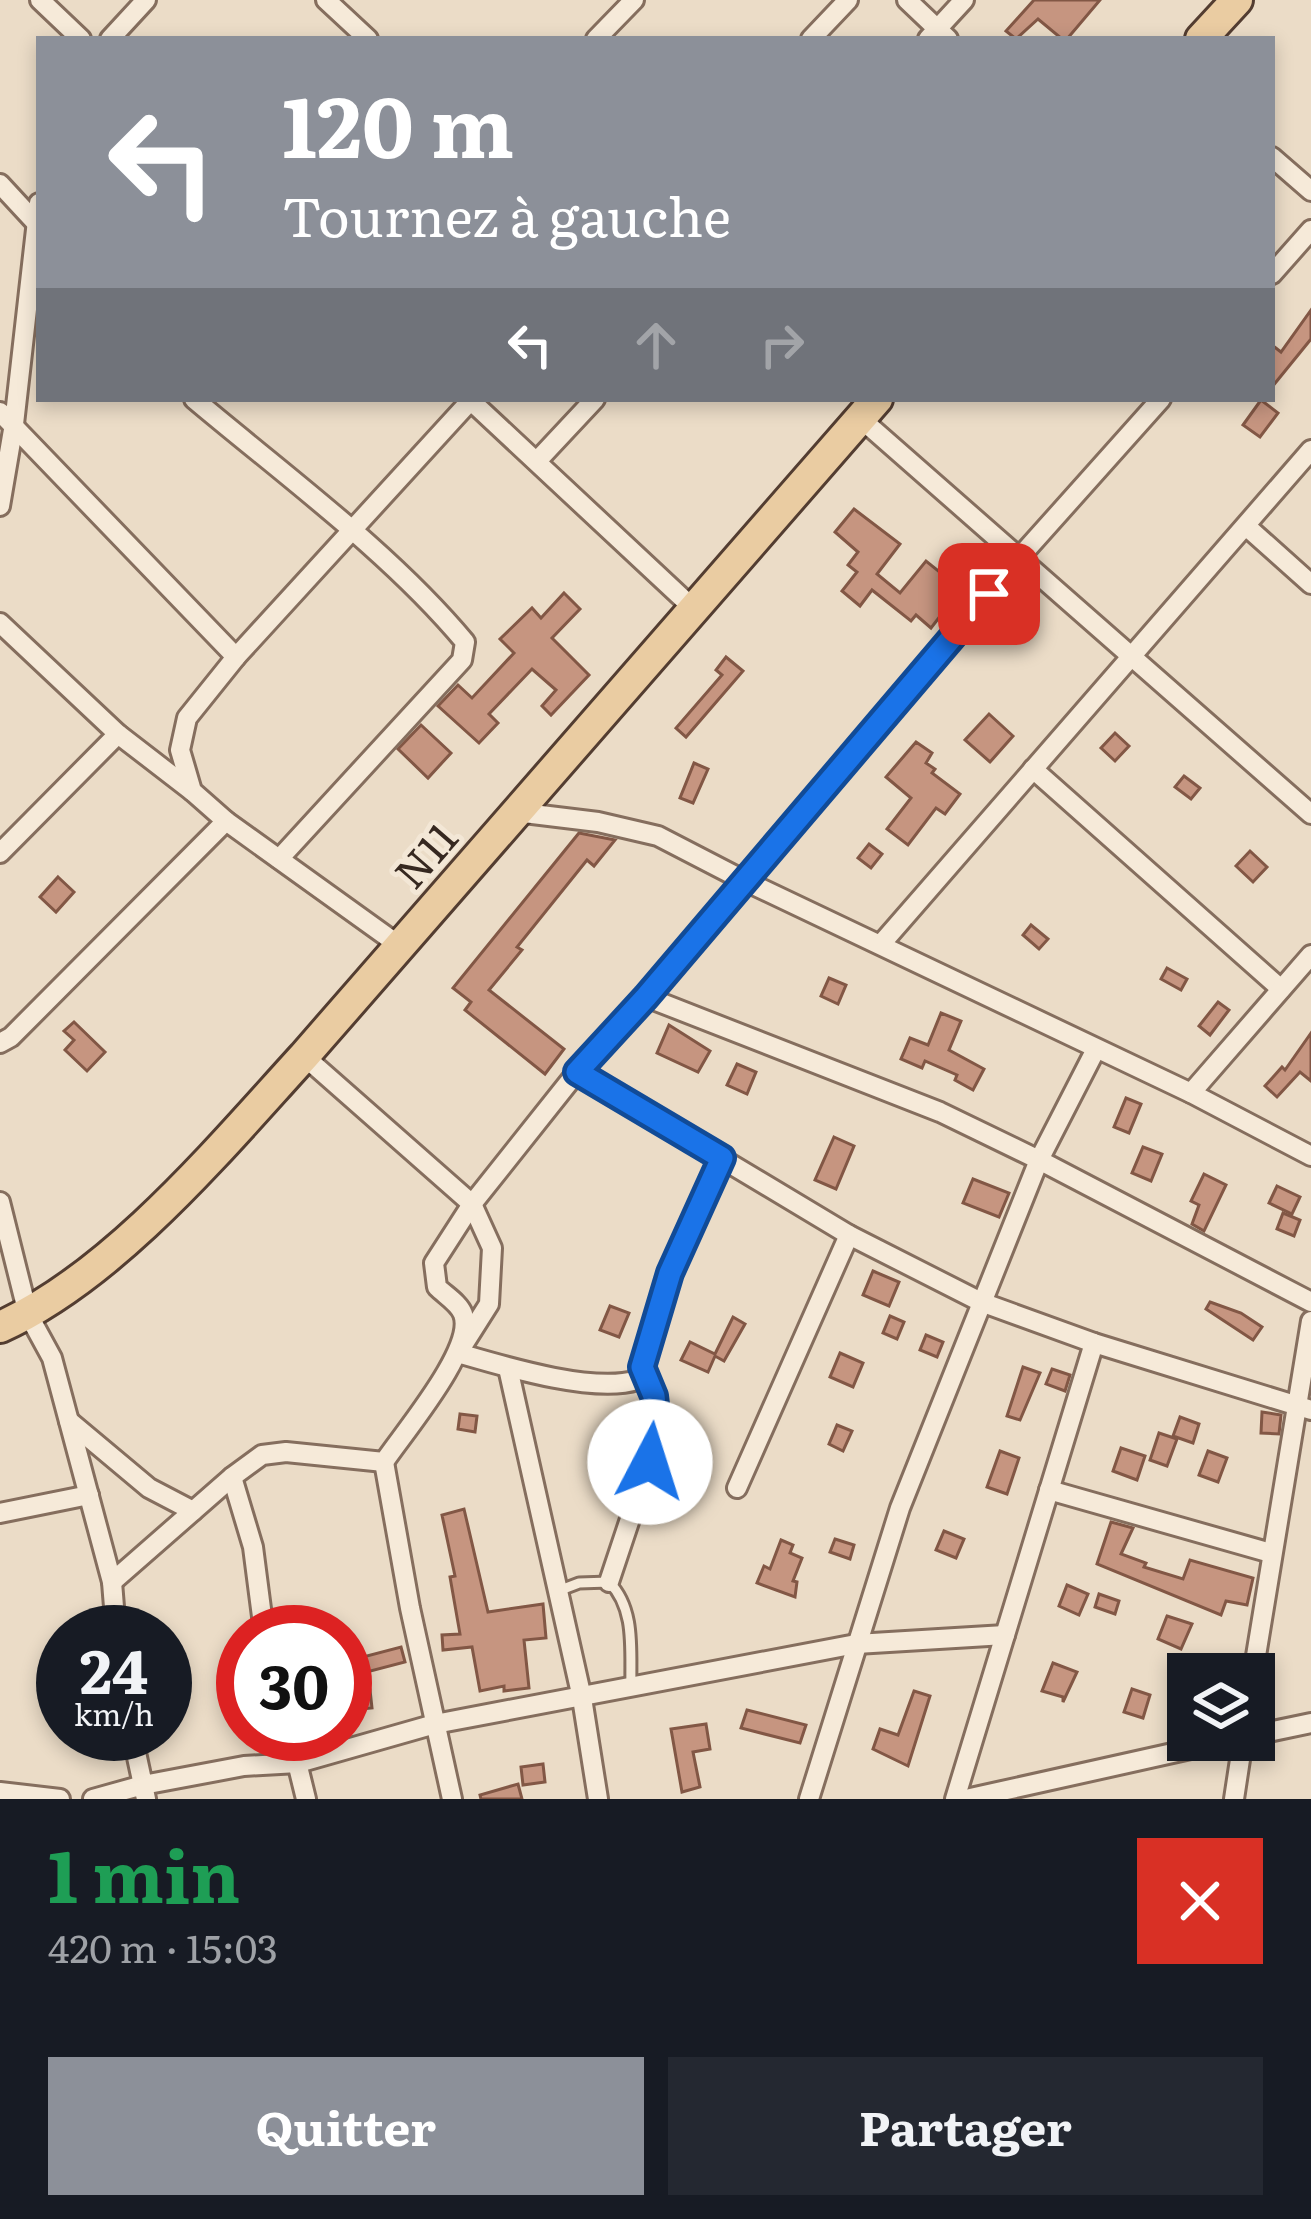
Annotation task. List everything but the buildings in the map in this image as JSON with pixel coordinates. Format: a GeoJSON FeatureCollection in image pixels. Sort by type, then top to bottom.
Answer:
{"type":"FeatureCollection","features":[{"type":"Feature","properties":{"kind":"main road"},"geometry":{"type":"LineString","coordinates":[[1204,36],[1237,0]]}},
{"type":"Feature","properties":{"kind":"main road","name":"N11"},"geometry":{"type":"LineString","coordinates":[[14,1321],[72,1285],[123,1242],[222,1145],[868,409]]}},
{"type":"Feature","properties":{"kind":"street"},"geometry":{"type":"LineString","coordinates":[[40,0],[78,36]]}},
{"type":"Feature","properties":{"kind":"street"},"geometry":{"type":"LineString","coordinates":[[113,36],[146,0]]}},
{"type":"Feature","properties":{"kind":"street"},"geometry":{"type":"LineString","coordinates":[[326,0],[365,36]]}},
{"type":"Feature","properties":{"kind":"street"},"geometry":{"type":"LineString","coordinates":[[599,36],[634,0]]}},
{"type":"Feature","properties":{"kind":"street"},"geometry":{"type":"LineString","coordinates":[[815,36],[848,0]]}},
{"type":"Feature","properties":{"kind":"street"},"geometry":{"type":"LineString","coordinates":[[907,0],[938,36],[964,0]]}},
{"type":"Feature","properties":{"kind":"street"},"geometry":{"type":"LineString","coordinates":[[1275,161],[1311,191]]}},
{"type":"Feature","properties":{"kind":"street"},"geometry":{"type":"LineString","coordinates":[[0,184],[36,214]]}},
{"type":"Feature","properties":{"kind":"street"},"geometry":{"type":"LineString","coordinates":[[0,506],[5,418],[36,228]]}},
{"type":"Feature","properties":{"kind":"street"},"geometry":{"type":"LineString","coordinates":[[1275,271],[1311,230]]}},
{"type":"Feature","properties":{"kind":"street"},"geometry":{"type":"LineString","coordinates":[[198,402],[351,532],[465,642],[462,660],[279,859]]}},
{"type":"Feature","properties":{"kind":"street"},"geometry":{"type":"LineString","coordinates":[[192,791],[180,750],[187,718],[236,657],[469,402]]}},
{"type":"Feature","properties":{"kind":"street"},"geometry":{"type":"LineString","coordinates":[[473,402],[695,610]]}},
{"type":"Feature","properties":{"kind":"street"},"geometry":{"type":"LineString","coordinates":[[537,461],[592,402]]}},
{"type":"Feature","properties":{"kind":"street"},"geometry":{"type":"LineString","coordinates":[[458,1353],[466,1329],[462,1310],[436,1287],[434,1263],[472,1204],[577,1072],[1158,402]]}},
{"type":"Feature","properties":{"kind":"street"},"geometry":{"type":"LineString","coordinates":[[868,409],[1019,558],[1311,814]]}},
{"type":"Feature","properties":{"kind":"street"},"geometry":{"type":"LineString","coordinates":[[5,418],[236,657]]}},
{"type":"Feature","properties":{"kind":"street"},"geometry":{"type":"LineString","coordinates":[[882,943],[1311,450]]}},
{"type":"Feature","properties":{"kind":"street"},"geometry":{"type":"LineString","coordinates":[[1246,526],[1311,584]]}},
{"type":"Feature","properties":{"kind":"street"},"geometry":{"type":"LineString","coordinates":[[0,623],[118,734],[226,821],[400,946]]}},
{"type":"Feature","properties":{"kind":"street"},"geometry":{"type":"LineString","coordinates":[[0,854],[118,734]]}},
{"type":"Feature","properties":{"kind":"street"},"geometry":{"type":"LineString","coordinates":[[1033,769],[1281,989]]}},
{"type":"Feature","properties":{"kind":"street"},"geometry":{"type":"LineString","coordinates":[[517,812],[598,822],[658,836],[1191,1093],[1311,1156]]}},
{"type":"Feature","properties":{"kind":"street"},"geometry":{"type":"LineString","coordinates":[[0,1043],[226,821]]}},
{"type":"Feature","properties":{"kind":"street"},"geometry":{"type":"LineString","coordinates":[[1191,1093],[1311,955]]}},
{"type":"Feature","properties":{"kind":"street"},"geometry":{"type":"LineString","coordinates":[[646,997],[940,1112],[1311,1302]]}},
{"type":"Feature","properties":{"kind":"street"},"geometry":{"type":"LineString","coordinates":[[808,1799],[900,1508],[1040,1160],[1096,1049]]}},
{"type":"Feature","properties":{"kind":"street"},"geometry":{"type":"LineString","coordinates":[[304,1056],[472,1204],[492,1248],[489,1304],[384,1462],[452,1799]]}},
{"type":"Feature","properties":{"kind":"street"},"geometry":{"type":"LineString","coordinates":[[577,1072],[849,1235],[981,1302],[1094,1343],[1304,1408]]}},
{"type":"Feature","properties":{"kind":"street"},"geometry":{"type":"LineString","coordinates":[[458,1353],[508,1368],[617,1387],[637,1380],[670,1273],[722,1158]]}},
{"type":"Feature","properties":{"kind":"street"},"geometry":{"type":"LineString","coordinates":[[0,1202],[14,1321],[52,1358],[112,1582],[114,1605]]}},
{"type":"Feature","properties":{"kind":"street"},"geometry":{"type":"LineString","coordinates":[[736,1488],[849,1235]]}},
{"type":"Feature","properties":{"kind":"street"},"geometry":{"type":"LineString","coordinates":[[1256,1653],[1271,1552],[1304,1408],[1311,1321]]}},
{"type":"Feature","properties":{"kind":"street"},"geometry":{"type":"LineString","coordinates":[[955,1799],[1094,1343]]}},
{"type":"Feature","properties":{"kind":"street"},"geometry":{"type":"LineString","coordinates":[[609,1582],[658,1432],[654,1396],[642,1367]]}},
{"type":"Feature","properties":{"kind":"street"},"geometry":{"type":"LineString","coordinates":[[508,1368],[582,1698],[598,1799]]}},
{"type":"Feature","properties":{"kind":"street"},"geometry":{"type":"LineString","coordinates":[[69,1421],[149,1488],[193,1511]]}},
{"type":"Feature","properties":{"kind":"street"},"geometry":{"type":"LineString","coordinates":[[112,1582],[262,1455],[286,1452],[384,1462]]}},
{"type":"Feature","properties":{"kind":"street"},"geometry":{"type":"LineString","coordinates":[[232,1477],[254,1547],[261,1605]]}},
{"type":"Feature","properties":{"kind":"street"},"geometry":{"type":"LineString","coordinates":[[1049,1490],[1271,1552]]}},
{"type":"Feature","properties":{"kind":"street"},"geometry":{"type":"LineString","coordinates":[[0,1513],[89,1495]]}},
{"type":"Feature","properties":{"kind":"street"},"geometry":{"type":"LineString","coordinates":[[93,1799],[144,1792],[204,1771],[298,1763],[435,1724],[856,1644],[1005,1635]]}},
{"type":"Feature","properties":{"kind":"street"},"geometry":{"type":"LineString","coordinates":[[1275,1731],[1311,1724]]}},
{"type":"Feature","properties":{"kind":"street"},"geometry":{"type":"LineString","coordinates":[[966,1799],[1167,1754]]}},
{"type":"Feature","properties":{"kind":"street"},"geometry":{"type":"LineString","coordinates":[[138,1761],[144,1792]]}},
{"type":"Feature","properties":{"kind":"street"},"geometry":{"type":"LineString","coordinates":[[1234,1799],[1240,1761]]}},
{"type":"Feature","properties":{"kind":"street"},"geometry":{"type":"LineString","coordinates":[[298,1763],[306,1799]]}},
{"type":"Feature","properties":{"kind":"street"},"geometry":{"type":"LineString","coordinates":[[0,1792],[59,1799]]}},
{"type":"Feature","properties":{"kind":"lane"},"geometry":{"type":"LineString","coordinates":[[558,1592],[579,1582],[609,1582],[620,1593],[629,1618],[631,1687]]}},
{"type":"Feature","properties":{"kind":"route"},"geometry":{"type":"LineString","coordinates":[[650,1462],[658,1432],[654,1396],[642,1367],[670,1273],[722,1158],[577,1072],[989,594]]}}]}
